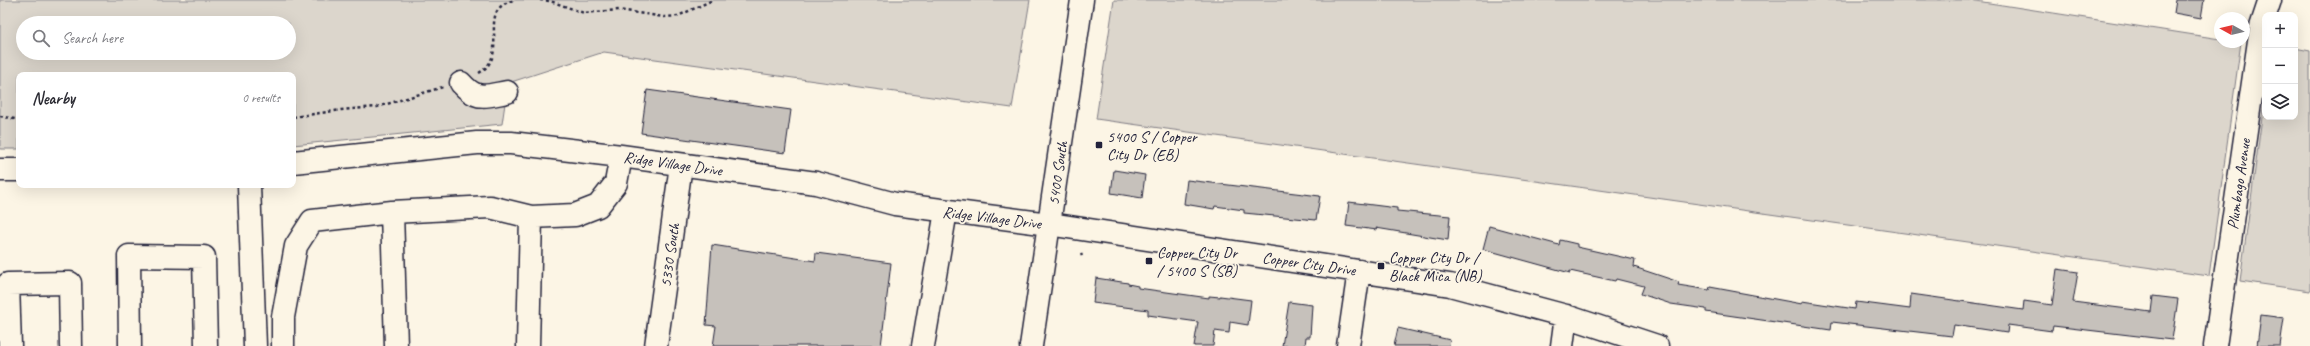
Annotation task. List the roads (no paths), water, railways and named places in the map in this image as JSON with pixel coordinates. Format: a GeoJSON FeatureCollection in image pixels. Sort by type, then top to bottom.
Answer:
{"type":"FeatureCollection","features":[{"type":"Feature","properties":{"kind":"street","name":"5400 South"},"geometry":{"type":"LineString","coordinates":[[1031,346],[1082,0]]}},
{"type":"Feature","properties":{"kind":"street","name":"Plumbago Avenue"},"geometry":{"type":"LineString","coordinates":[[2215,346],[2261,27],[2270,0]]}},
{"type":"Feature","properties":{"kind":"street"},"geometry":{"type":"LineString","coordinates":[[461,83],[470,93],[484,97],[506,92]]}},
{"type":"Feature","properties":{"kind":"street","name":"Ridge Village Drive"},"geometry":{"type":"LineString","coordinates":[[296,162],[477,143],[511,143],[621,156],[816,183],[895,204],[1049,224]]}},
{"type":"Feature","properties":{"kind":"street"},"geometry":{"type":"LineString","coordinates":[[284,346],[283,317],[296,246],[312,221],[392,212],[490,207],[531,217],[575,215],[598,206],[616,183],[621,156]]}},
{"type":"Feature","properties":{"kind":"street","name":"5330 South"},"geometry":{"type":"LineString","coordinates":[[656,346],[681,164]]}},
{"type":"Feature","properties":{"kind":"street"},"geometry":{"type":"LineString","coordinates":[[0,170],[16,170]]}},
{"type":"Feature","properties":{"kind":"street"},"geometry":{"type":"LineString","coordinates":[[249,188],[255,346]]}},
{"type":"Feature","properties":{"kind":"street"},"geometry":{"type":"LineString","coordinates":[[923,346],[946,211]]}},
{"type":"Feature","properties":{"kind":"street"},"geometry":{"type":"LineString","coordinates":[[392,212],[396,346]]}},
{"type":"Feature","properties":{"kind":"street"},"geometry":{"type":"LineString","coordinates":[[528,346],[531,217]]}},
{"type":"Feature","properties":{"kind":"street","name":"Copper City Drive"},"geometry":{"type":"LineString","coordinates":[[1049,224],[1450,285],[1566,316],[1657,346]]}},
{"type":"Feature","properties":{"kind":"street"},"geometry":{"type":"LineString","coordinates":[[130,346],[129,256],[204,256],[206,346]]}},
{"type":"Feature","properties":{"kind":"street"},"geometry":{"type":"LineString","coordinates":[[1348,346],[1359,271]]}},
{"type":"Feature","properties":{"kind":"street"},"geometry":{"type":"LineString","coordinates":[[10,346],[8,284],[70,283],[71,346]]}},
{"type":"Feature","properties":{"kind":"street"},"geometry":{"type":"LineString","coordinates":[[1562,346],[1566,316]]}},
{"type":"Feature","properties":{"kind":"place","name":"5400 S / Copper City Dr (EB)"},"geometry":{"type":"Point","coordinates":[1099,145]}},
{"type":"Feature","properties":{"kind":"place","name":"Copper City Dr / 5400 S (SB)"},"geometry":{"type":"Point","coordinates":[1149,261]}},
{"type":"Feature","properties":{"kind":"place","name":"Copper City Dr / Black Mica (NB)"},"geometry":{"type":"Point","coordinates":[1381,266]}}]}
